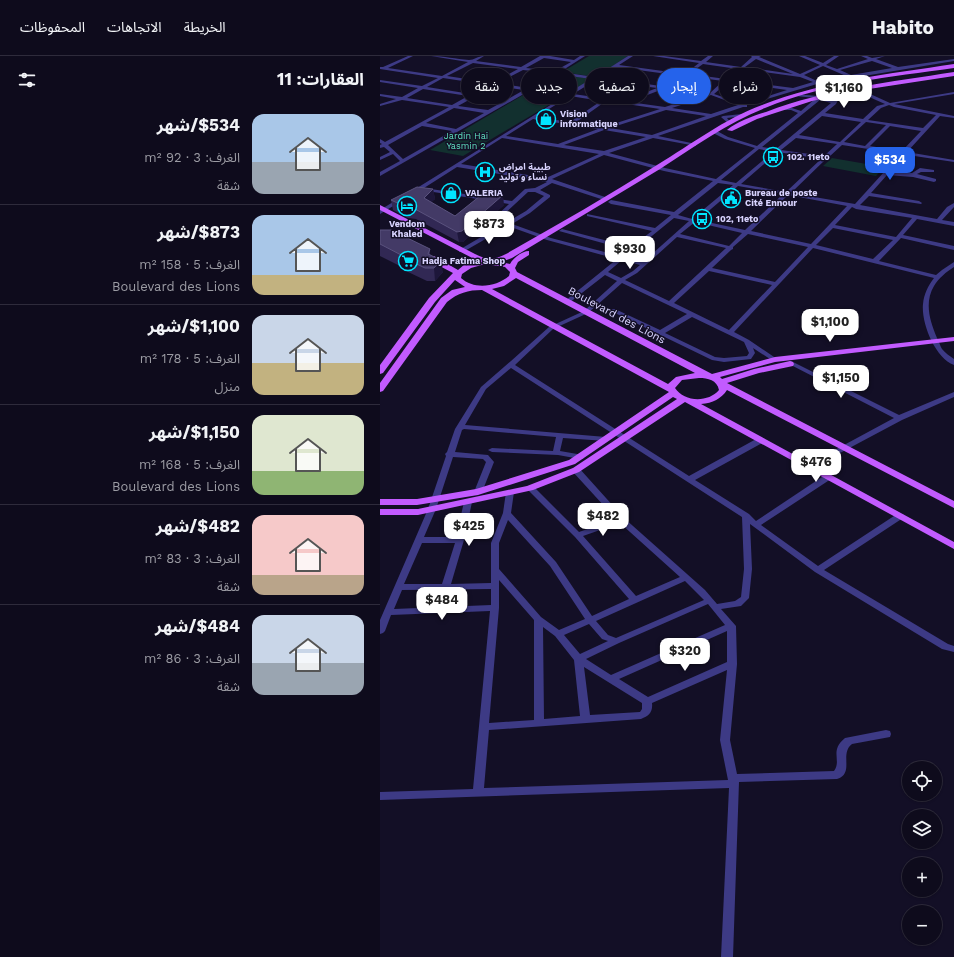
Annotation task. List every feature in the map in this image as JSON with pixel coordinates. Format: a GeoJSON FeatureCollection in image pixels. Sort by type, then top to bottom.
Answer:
{"type":"FeatureCollection","features":[{"type":"Feature","properties":{"kind":"main road"},"geometry":{"type":"LineString","coordinates":[[380,371],[432,300],[458,273],[468,266],[509,256],[608,200],[718,134],[729,123],[742,115],[794,92],[954,66]]}},
{"type":"Feature","properties":{"kind":"main road"},"geometry":{"type":"LineString","coordinates":[[661,168],[694,145],[780,109],[819,98],[857,90],[954,74]]}},
{"type":"Feature","properties":{"kind":"main road"},"geometry":{"type":"LineString","coordinates":[[380,389],[444,300],[455,292],[466,288],[494,286],[506,283],[513,277],[513,271],[518,259],[589,215],[608,200]]}},
{"type":"Feature","properties":{"kind":"main road"},"geometry":{"type":"LineString","coordinates":[[381,209],[485,262]]}},
{"type":"Feature","properties":{"kind":"main road"},"geometry":{"type":"LineString","coordinates":[[422,252],[458,273]]}},
{"type":"Feature","properties":{"kind":"main road","name":"Boulevard des Lions"},"geometry":{"type":"LineString","coordinates":[[485,262],[501,264],[567,302],[722,383]]}},
{"type":"Feature","properties":{"kind":"main road"},"geometry":{"type":"LineString","coordinates":[[458,273],[457,278],[462,283],[480,287],[554,325],[672,392],[954,546]]}},
{"type":"Feature","properties":{"kind":"main road"},"geometry":{"type":"LineString","coordinates":[[722,383],[752,372],[791,364],[937,345],[954,340]]}},
{"type":"Feature","properties":{"kind":"main road"},"geometry":{"type":"LineString","coordinates":[[380,502],[417,502],[478,492],[572,462],[617,432],[672,392],[673,383],[681,377],[694,375],[710,376],[775,360],[937,345],[954,346]]}},
{"type":"Feature","properties":{"kind":"main road"},"geometry":{"type":"LineString","coordinates":[[380,512],[418,512],[432,510],[530,488],[576,470],[676,403],[687,400],[705,401],[714,399],[722,392],[722,383]]}},
{"type":"Feature","properties":{"kind":"main road"},"geometry":{"type":"LineString","coordinates":[[722,383],[954,505]]}},
{"type":"Feature","properties":{"kind":"street"},"geometry":{"type":"LineString","coordinates":[[381,69],[411,56]]}},
{"type":"Feature","properties":{"kind":"street"},"geometry":{"type":"LineString","coordinates":[[433,56],[522,68],[543,56],[575,61]]}},
{"type":"Feature","properties":{"kind":"street"},"geometry":{"type":"LineString","coordinates":[[380,105],[403,98],[482,56]]}},
{"type":"Feature","properties":{"kind":"street"},"geometry":{"type":"LineString","coordinates":[[562,68],[583,56]]}},
{"type":"Feature","properties":{"kind":"street"},"geometry":{"type":"LineString","coordinates":[[613,68],[631,56]]}},
{"type":"Feature","properties":{"kind":"street"},"geometry":{"type":"LineString","coordinates":[[567,302],[673,215],[760,147],[819,98],[828,87],[819,82],[799,76],[756,56],[742,68],[655,56]]}},
{"type":"Feature","properties":{"kind":"street"},"geometry":{"type":"LineString","coordinates":[[695,68],[711,56]]}},
{"type":"Feature","properties":{"kind":"street"},"geometry":{"type":"LineString","coordinates":[[801,56],[851,76]]}},
{"type":"Feature","properties":{"kind":"street"},"geometry":{"type":"LineString","coordinates":[[772,72],[799,76],[823,65],[837,56]]}},
{"type":"Feature","properties":{"kind":"street"},"geometry":{"type":"LineString","coordinates":[[863,56],[898,69]]}},
{"type":"Feature","properties":{"kind":"street"},"geometry":{"type":"LineString","coordinates":[[837,70],[883,56]]}},
{"type":"Feature","properties":{"kind":"street"},"geometry":{"type":"LineString","coordinates":[[949,56],[954,59]]}},
{"type":"Feature","properties":{"kind":"street"},"geometry":{"type":"LineString","coordinates":[[644,264],[549,239],[507,224],[497,220],[496,218],[527,190],[604,153],[712,115],[794,92],[819,82],[954,59]]}},
{"type":"Feature","properties":{"kind":"street"},"geometry":{"type":"LineString","coordinates":[[616,66],[657,71]]}},
{"type":"Feature","properties":{"kind":"street"},"geometry":{"type":"LineString","coordinates":[[381,69],[461,79]]}},
{"type":"Feature","properties":{"kind":"street"},"geometry":{"type":"LineString","coordinates":[[380,81],[461,94]]}},
{"type":"Feature","properties":{"kind":"street"},"geometry":{"type":"LineString","coordinates":[[844,84],[901,108],[954,117]]}},
{"type":"Feature","properties":{"kind":"street"},"geometry":{"type":"LineString","coordinates":[[711,94],[719,87]]}},
{"type":"Feature","properties":{"kind":"street"},"geometry":{"type":"LineString","coordinates":[[772,88],[811,95],[834,103]]}},
{"type":"Feature","properties":{"kind":"street"},"geometry":{"type":"LineString","coordinates":[[670,304],[880,107],[889,104],[954,93]]}},
{"type":"Feature","properties":{"kind":"street"},"geometry":{"type":"LineString","coordinates":[[380,174],[521,94]]}},
{"type":"Feature","properties":{"kind":"street"},"geometry":{"type":"LineString","coordinates":[[711,94],[757,108]]}},
{"type":"Feature","properties":{"kind":"street"},"geometry":{"type":"LineString","coordinates":[[380,630],[432,510],[434,499],[449,454],[459,429],[483,388],[554,325],[586,312],[621,280],[635,272],[676,235],[834,103],[839,94]]}},
{"type":"Feature","properties":{"kind":"street"},"geometry":{"type":"LineString","coordinates":[[380,95],[489,112]]}},
{"type":"Feature","properties":{"kind":"street"},"geometry":{"type":"LineString","coordinates":[[380,147],[461,102]]}},
{"type":"Feature","properties":{"kind":"street"},"geometry":{"type":"LineString","coordinates":[[381,209],[419,188],[556,104]]}},
{"type":"Feature","properties":{"kind":"street"},"geometry":{"type":"LineString","coordinates":[[570,124],[599,104]]}},
{"type":"Feature","properties":{"kind":"street"},"geometry":{"type":"LineString","coordinates":[[638,104],[723,117],[742,115]]}},
{"type":"Feature","properties":{"kind":"street"},"geometry":{"type":"LineString","coordinates":[[558,145],[678,104]]}},
{"type":"Feature","properties":{"kind":"street"},"geometry":{"type":"LineString","coordinates":[[780,109],[792,109],[801,113]]}},
{"type":"Feature","properties":{"kind":"street"},"geometry":{"type":"LineString","coordinates":[[821,114],[925,130]]}},
{"type":"Feature","properties":{"kind":"street"},"geometry":{"type":"LineString","coordinates":[[903,153],[939,114]]}},
{"type":"Feature","properties":{"kind":"street"},"geometry":{"type":"LineString","coordinates":[[723,117],[729,123]]}},
{"type":"Feature","properties":{"kind":"street"},"geometry":{"type":"LineString","coordinates":[[533,118],[652,136],[694,145]]}},
{"type":"Feature","properties":{"kind":"street"},"geometry":{"type":"LineString","coordinates":[[421,124],[456,130]]}},
{"type":"Feature","properties":{"kind":"street"},"geometry":{"type":"LineString","coordinates":[[866,147],[890,124]]}},
{"type":"Feature","properties":{"kind":"street"},"geometry":{"type":"LineString","coordinates":[[718,134],[729,140],[760,147],[827,158]]}},
{"type":"Feature","properties":{"kind":"street"},"geometry":{"type":"LineString","coordinates":[[795,136],[954,161]]}},
{"type":"Feature","properties":{"kind":"street"},"geometry":{"type":"LineString","coordinates":[[502,137],[604,153],[661,168],[737,185],[954,224]]}},
{"type":"Feature","properties":{"kind":"street"},"geometry":{"type":"LineString","coordinates":[[380,140],[403,161]]}},
{"type":"Feature","properties":{"kind":"street"},"geometry":{"type":"LineString","coordinates":[[380,159],[393,152]]}},
{"type":"Feature","properties":{"kind":"street"},"geometry":{"type":"LineString","coordinates":[[456,165],[548,180],[608,200],[694,221],[812,246],[937,277]]}},
{"type":"Feature","properties":{"kind":"street"},"geometry":{"type":"LineString","coordinates":[[913,175],[920,170],[932,171]]}},
{"type":"Feature","properties":{"kind":"street"},"geometry":{"type":"LineString","coordinates":[[730,333],[812,246],[853,206],[868,194],[886,173],[913,175],[934,180]]}},
{"type":"Feature","properties":{"kind":"street"},"geometry":{"type":"LineString","coordinates":[[536,190],[548,180]]}},
{"type":"Feature","properties":{"kind":"street"},"geometry":{"type":"LineString","coordinates":[[419,188],[514,203]]}},
{"type":"Feature","properties":{"kind":"street"},"geometry":{"type":"LineString","coordinates":[[461,251],[528,212],[548,196],[536,190],[527,190]]}},
{"type":"Feature","properties":{"kind":"street"},"geometry":{"type":"LineString","coordinates":[[868,194],[919,203]]}},
{"type":"Feature","properties":{"kind":"street"},"geometry":{"type":"LineString","coordinates":[[938,221],[950,208],[954,206]]}},
{"type":"Feature","properties":{"kind":"street"},"geometry":{"type":"LineString","coordinates":[[589,215],[656,230]]}},
{"type":"Feature","properties":{"kind":"street"},"geometry":{"type":"LineString","coordinates":[[874,262],[915,218]]}},
{"type":"Feature","properties":{"kind":"street"},"geometry":{"type":"LineString","coordinates":[[832,226],[954,248]]}},
{"type":"Feature","properties":{"kind":"street"},"geometry":{"type":"LineString","coordinates":[[562,231],[632,249]]}},
{"type":"Feature","properties":{"kind":"street"},"geometry":{"type":"LineString","coordinates":[[676,235],[731,248]]}},
{"type":"Feature","properties":{"kind":"street"},"geometry":{"type":"LineString","coordinates":[[954,264],[937,277],[928,293],[925,304],[925,315],[937,345],[954,363]]}},
{"type":"Feature","properties":{"kind":"street"},"geometry":{"type":"LineString","coordinates":[[709,269],[777,284]]}},
{"type":"Feature","properties":{"kind":"street"},"geometry":{"type":"LineString","coordinates":[[604,272],[690,315],[730,333],[775,360]]}},
{"type":"Feature","properties":{"kind":"street"},"geometry":{"type":"LineString","coordinates":[[613,310],[719,360],[749,358],[752,353],[747,342]]}},
{"type":"Feature","properties":{"kind":"street"},"geometry":{"type":"LineString","coordinates":[[660,333],[690,315]]}},
{"type":"Feature","properties":{"kind":"street"},"geometry":{"type":"LineString","coordinates":[[512,363],[513,367],[617,432],[746,516],[756,525],[818,570],[945,646],[954,649]]}},
{"type":"Feature","properties":{"kind":"street"},"geometry":{"type":"LineString","coordinates":[[791,364],[899,418]]}},
{"type":"Feature","properties":{"kind":"street"},"geometry":{"type":"LineString","coordinates":[[810,467],[899,418],[954,394]]}},
{"type":"Feature","properties":{"kind":"street"},"geometry":{"type":"LineString","coordinates":[[459,429],[463,427],[606,439]]}},
{"type":"Feature","properties":{"kind":"street"},"geometry":{"type":"LineString","coordinates":[[556,453],[560,435]]}},
{"type":"Feature","properties":{"kind":"street"},"geometry":{"type":"LineString","coordinates":[[690,479],[761,440]]}},
{"type":"Feature","properties":{"kind":"street"},"geometry":{"type":"LineString","coordinates":[[492,450],[556,453],[580,457]]}},
{"type":"Feature","properties":{"kind":"street"},"geometry":{"type":"LineString","coordinates":[[449,454],[485,457],[489,459],[490,462],[478,492]]}},
{"type":"Feature","properties":{"kind":"street"},"geometry":{"type":"LineString","coordinates":[[576,470],[621,520],[702,592],[731,626],[732,664],[725,740],[733,781],[727,957]]}},
{"type":"Feature","properties":{"kind":"street"},"geometry":{"type":"LineString","coordinates":[[756,525],[828,477]]}},
{"type":"Feature","properties":{"kind":"street"},"geometry":{"type":"LineString","coordinates":[[530,488],[578,536],[634,600]]}},
{"type":"Feature","properties":{"kind":"street"},"geometry":{"type":"LineString","coordinates":[[478,792],[495,608],[495,543],[507,513],[510,492]]}},
{"type":"Feature","properties":{"kind":"street"},"geometry":{"type":"LineString","coordinates":[[446,586],[460,540],[468,502]]}},
{"type":"Feature","properties":{"kind":"street"},"geometry":{"type":"LineString","coordinates":[[507,513],[553,564],[591,621],[604,637],[616,641]]}},
{"type":"Feature","properties":{"kind":"street"},"geometry":{"type":"LineString","coordinates":[[579,659],[616,641],[711,604],[738,604],[745,598],[748,569],[746,516]]}},
{"type":"Feature","properties":{"kind":"street"},"geometry":{"type":"LineString","coordinates":[[818,570],[900,516]]}},
{"type":"Feature","properties":{"kind":"street"},"geometry":{"type":"LineString","coordinates":[[578,536],[621,520]]}},
{"type":"Feature","properties":{"kind":"street"},"geometry":{"type":"LineString","coordinates":[[419,540],[460,540]]}},
{"type":"Feature","properties":{"kind":"street"},"geometry":{"type":"LineString","coordinates":[[494,568],[538,619],[558,634],[579,659],[648,701]]}},
{"type":"Feature","properties":{"kind":"street"},"geometry":{"type":"LineString","coordinates":[[558,634],[591,621],[634,600],[685,578]]}},
{"type":"Feature","properties":{"kind":"street"},"geometry":{"type":"LineString","coordinates":[[399,587],[494,586]]}},
{"type":"Feature","properties":{"kind":"street"},"geometry":{"type":"LineString","coordinates":[[388,612],[495,608]]}},
{"type":"Feature","properties":{"kind":"street"},"geometry":{"type":"LineString","coordinates":[[538,619],[539,722]]}},
{"type":"Feature","properties":{"kind":"street"},"geometry":{"type":"LineString","coordinates":[[610,679],[731,626]]}},
{"type":"Feature","properties":{"kind":"street"},"geometry":{"type":"LineString","coordinates":[[579,659],[585,718]]}},
{"type":"Feature","properties":{"kind":"street"},"geometry":{"type":"LineString","coordinates":[[648,701],[732,664]]}},
{"type":"Feature","properties":{"kind":"street"},"geometry":{"type":"LineString","coordinates":[[484,727],[585,718],[641,715],[646,713],[648,710],[648,701]]}},
{"type":"Feature","properties":{"kind":"street"},"geometry":{"type":"LineString","coordinates":[[380,796],[733,781],[837,775],[842,769],[841,748],[844,744],[849,741],[886,734]]}},
{"type":"Feature","properties":{"kind":"green space"},"geometry":{"type":"Polygon","coordinates":[[[589,56],[628,56],[610,68],[585,68],[585,75],[577,74],[577,68],[569,68],[589,56]]]}},
{"type":"Feature","properties":{"kind":"green space"},"geometry":{"type":"Polygon","coordinates":[[[577,77],[585,78],[585,84],[577,88],[577,77]]]}},
{"type":"Feature","properties":{"kind":"green space","name":"Jardin Hai Yasmin 2"},"geometry":{"type":"Polygon","coordinates":[[[521,96],[521,104],[551,104],[463,156],[430,150],[508,104],[513,104],[513,101],[521,96]]]}},
{"type":"Feature","properties":{"kind":"green space"},"geometry":{"type":"Polygon","coordinates":[[[832,158],[884,167],[876,176],[823,166],[832,158]]]}},
{"type":"Feature","properties":{"kind":"building"},"geometry":{"type":"Polygon","coordinates":[[[417,187],[433,189],[424,198],[455,216],[485,192],[503,195],[462,231],[457,232],[415,209],[406,207],[391,200],[417,187]]]}},
{"type":"Feature","properties":{"kind":"building"},"geometry":{"type":"Polygon","coordinates":[[[380,230],[391,230],[430,249],[428,254],[441,260],[434,268],[425,268],[404,258],[405,257],[380,244],[380,230]]]}},
{"type":"Feature","properties":{"kind":"place","name":"Vision informatique"},"geometry":{"type":"Point","coordinates":[546,119]}},
{"type":"Feature","properties":{"kind":"place","name":"102، 11eto"},"geometry":{"type":"Point","coordinates":[773,157]}},
{"type":"Feature","properties":{"kind":"place","name":"طبيبة امراض نساء و توليد"},"geometry":{"type":"Point","coordinates":[485,172]}},
{"type":"Feature","properties":{"kind":"place","name":"VALERIA"},"geometry":{"type":"Point","coordinates":[451,193]}},
{"type":"Feature","properties":{"kind":"place","name":"Bureau de poste Cité Ennour"},"geometry":{"type":"Point","coordinates":[731,198]}},
{"type":"Feature","properties":{"kind":"place","name":"Vendom Khaled"},"geometry":{"type":"Point","coordinates":[407,206]}},
{"type":"Feature","properties":{"kind":"place","name":"102, 11eto"},"geometry":{"type":"Point","coordinates":[702,219]}},
{"type":"Feature","properties":{"kind":"place","name":"Hadja Fatima Shop"},"geometry":{"type":"Point","coordinates":[408,261]}}]}
